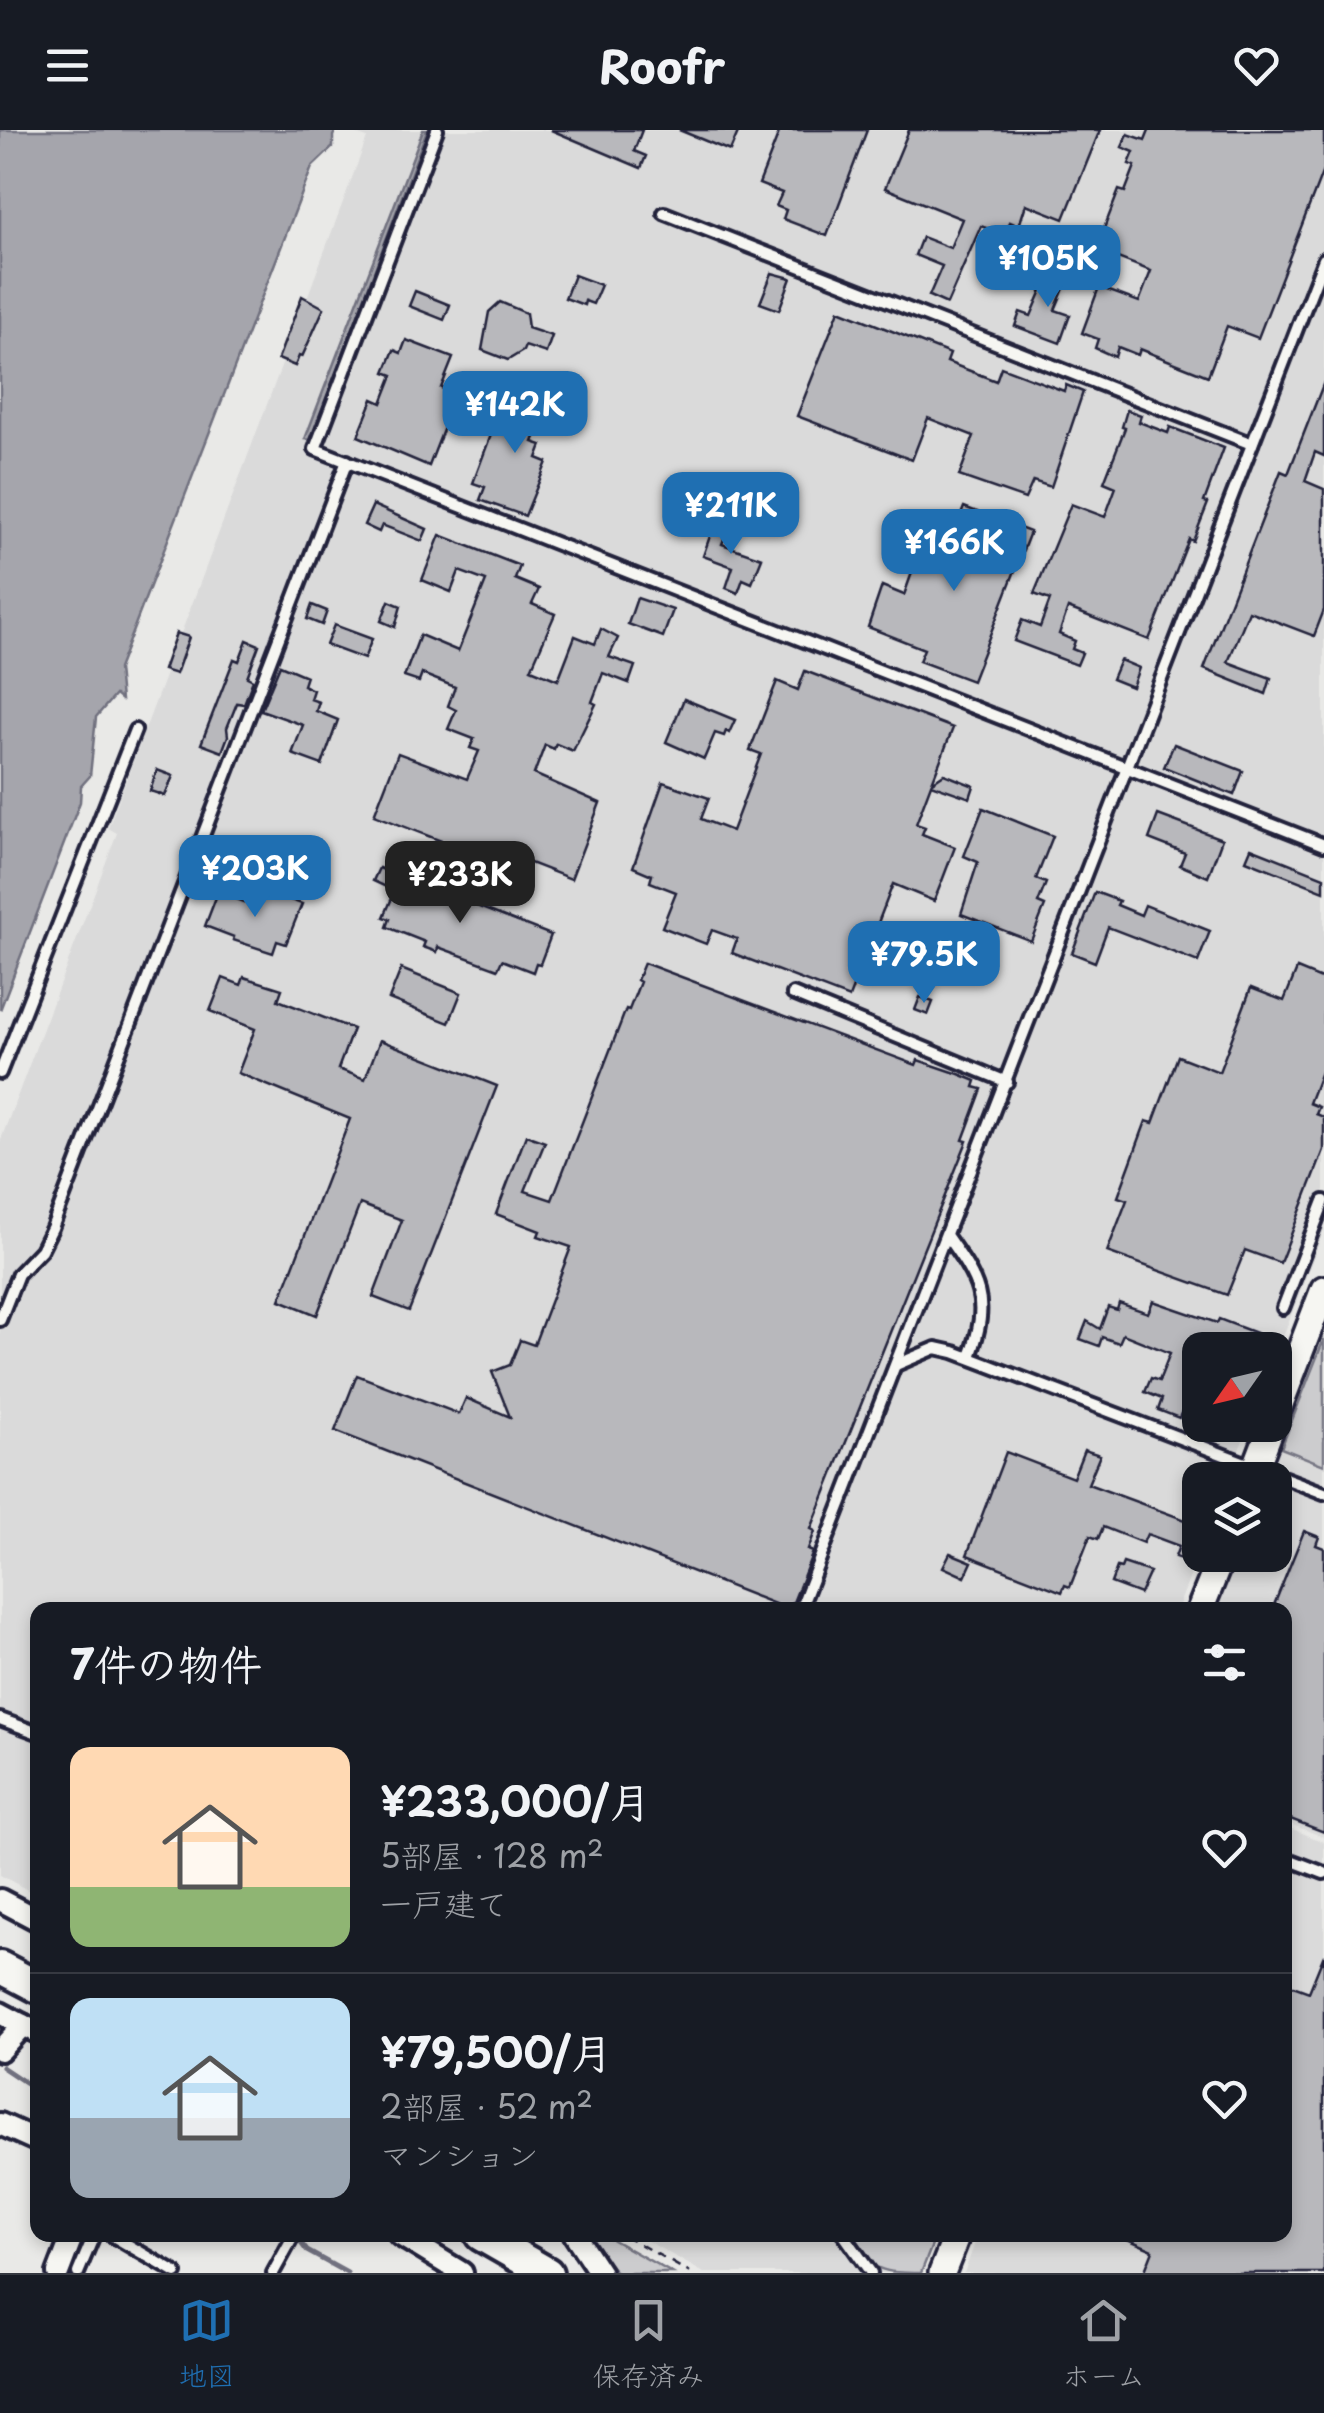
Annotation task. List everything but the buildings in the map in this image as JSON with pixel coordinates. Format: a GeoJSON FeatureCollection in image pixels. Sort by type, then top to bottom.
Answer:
{"type":"FeatureCollection","features":[{"type":"Feature","properties":{"kind":"main road"},"geometry":{"type":"LineString","coordinates":[[0,1967],[30,1984]]}},
{"type":"Feature","properties":{"kind":"main road"},"geometry":{"type":"LineString","coordinates":[[493,2242],[547,2273]]}},
{"type":"Feature","properties":{"kind":"street"},"geometry":{"type":"LineString","coordinates":[[1292,1373],[1324,1289]]}},
{"type":"Feature","properties":{"kind":"street"},"geometry":{"type":"LineString","coordinates":[[1203,1602],[1215,1572]]}},
{"type":"Feature","properties":{"kind":"street"},"geometry":{"type":"LineString","coordinates":[[0,1900],[30,1916]]}},
{"type":"Feature","properties":{"kind":"street"},"geometry":{"type":"LineString","coordinates":[[0,2013],[30,2029],[0,2050]]}},
{"type":"Feature","properties":{"kind":"street"},"geometry":{"type":"LineString","coordinates":[[0,2124],[30,2137]]}},
{"type":"Feature","properties":{"kind":"street"},"geometry":{"type":"LineString","coordinates":[[58,2273],[70,2242]]}},
{"type":"Feature","properties":{"kind":"street"},"geometry":{"type":"LineString","coordinates":[[411,2242],[462,2273]]}},
{"type":"Feature","properties":{"kind":"street"},"geometry":{"type":"LineString","coordinates":[[580,2242],[600,2273]]}},
{"type":"Feature","properties":{"kind":"street"},"geometry":{"type":"LineString","coordinates":[[943,2273],[954,2242]]}},
{"type":"Feature","properties":{"kind":"lane"},"geometry":{"type":"LineString","coordinates":[[437,130],[315,449],[1324,845]]}},
{"type":"Feature","properties":{"kind":"lane"},"geometry":{"type":"LineString","coordinates":[[664,213],[1252,444]]}},
{"type":"Feature","properties":{"kind":"lane"},"geometry":{"type":"LineString","coordinates":[[803,1602],[1324,259]]}},
{"type":"Feature","properties":{"kind":"lane"},"geometry":{"type":"LineString","coordinates":[[0,1320],[18,1274],[41,1250],[52,1228],[347,462]]}},
{"type":"Feature","properties":{"kind":"lane"},"geometry":{"type":"LineString","coordinates":[[0,1073],[135,730]]}},
{"type":"Feature","properties":{"kind":"lane"},"geometry":{"type":"LineString","coordinates":[[793,994],[1006,1082]]}},
{"type":"Feature","properties":{"kind":"lane"},"geometry":{"type":"LineString","coordinates":[[1283,1308],[1324,1201]]}},
{"type":"Feature","properties":{"kind":"lane"},"geometry":{"type":"LineString","coordinates":[[946,1235],[974,1275],[981,1296],[970,1357]]}},
{"type":"Feature","properties":{"kind":"lane"},"geometry":{"type":"LineString","coordinates":[[896,1365],[936,1348],[970,1357],[1224,1462]]}},
{"type":"Feature","properties":{"kind":"lane"},"geometry":{"type":"LineString","coordinates":[[1292,1484],[1324,1493]]}},
{"type":"Feature","properties":{"kind":"lane"},"geometry":{"type":"LineString","coordinates":[[0,1718],[30,1730]]}},
{"type":"Feature","properties":{"kind":"lane"},"geometry":{"type":"LineString","coordinates":[[1292,1861],[1324,1873]]}},
{"type":"Feature","properties":{"kind":"lane"},"geometry":{"type":"LineString","coordinates":[[91,2242],[80,2269],[94,2273]]}},
{"type":"Feature","properties":{"kind":"lane"},"geometry":{"type":"LineString","coordinates":[[123,2242],[176,2273]]}},
{"type":"Feature","properties":{"kind":"lane"},"geometry":{"type":"LineString","coordinates":[[273,2273],[291,2242]]}},
{"type":"Feature","properties":{"kind":"lane"},"geometry":{"type":"LineString","coordinates":[[849,2242],[870,2273]]}},
{"type":"Feature","properties":{"kind":"path"},"geometry":{"type":"LineString","coordinates":[[636,2242],[690,2273]]}},
{"type":"Feature","properties":{"kind":"shaded area"},"geometry":{"type":"Polygon","coordinates":[[[0,130],[336,130],[333,147],[312,167],[118,669],[121,700],[115,695],[96,717],[90,776],[81,786],[80,802],[0,1010],[0,130]]]}},
{"type":"Feature","properties":{"kind":"shaded area"},"geometry":{"type":"Polygon","coordinates":[[[358,130],[1324,130],[1324,1230],[1285,1332],[1182,1332],[1182,1442],[1242,1442],[1234,1462],[1182,1462],[1182,1572],[1192,1572],[1180,1602],[30,1602],[30,1891],[0,1875],[0,1142],[117,833],[108,828],[367,138],[356,134],[358,130]]]}},
{"type":"Feature","properties":{"kind":"shaded area"},"geometry":{"type":"Polygon","coordinates":[[[423,130],[427,130],[311,440],[305,439],[423,130]]]}},
{"type":"Feature","properties":{"kind":"shaded area"},"geometry":{"type":"Polygon","coordinates":[[[1324,1333],[1324,1837],[1292,1825],[1292,1602],[1219,1602],[1231,1572],[1292,1572],[1292,1462],[1274,1462],[1282,1442],[1292,1442],[1292,1416],[1324,1333]]]}},
{"type":"Feature","properties":{"kind":"shaded area"},"geometry":{"type":"Polygon","coordinates":[[[1324,1339],[1324,1465],[1281,1448],[1283,1442],[1292,1442],[1292,1420],[1324,1339]]]}},
{"type":"Feature","properties":{"kind":"shaded area"},"geometry":{"type":"Polygon","coordinates":[[[1292,1829],[1324,1842],[1324,2145],[1292,2132],[1292,1829]]]}},
{"type":"Feature","properties":{"kind":"shaded area"},"geometry":{"type":"Polygon","coordinates":[[[590,2242],[617,2242],[672,2273],[617,2273],[590,2242]]]}},
{"type":"Feature","properties":{"kind":"shaded area"},"geometry":{"type":"Polygon","coordinates":[[[649,2242],[930,2242],[918,2273],[704,2273],[649,2242]]]}},
{"type":"Feature","properties":{"kind":"shaded area"},"geometry":{"type":"Polygon","coordinates":[[[854,2242],[933,2242],[921,2273],[879,2268],[854,2242]]]}},
{"type":"Feature","properties":{"kind":"shaded area"},"geometry":{"type":"Polygon","coordinates":[[[975,2242],[1292,2242],[1324,2273],[964,2273],[975,2242]]]}},
{"type":"Feature","properties":{"kind":"waterway"},"geometry":{"type":"LineString","coordinates":[[2,2067],[30,2086]]}},
{"type":"Feature","properties":{"kind":"waterway"},"geometry":{"type":"LineString","coordinates":[[299,2242],[307,2251],[347,2273]]}}]}
